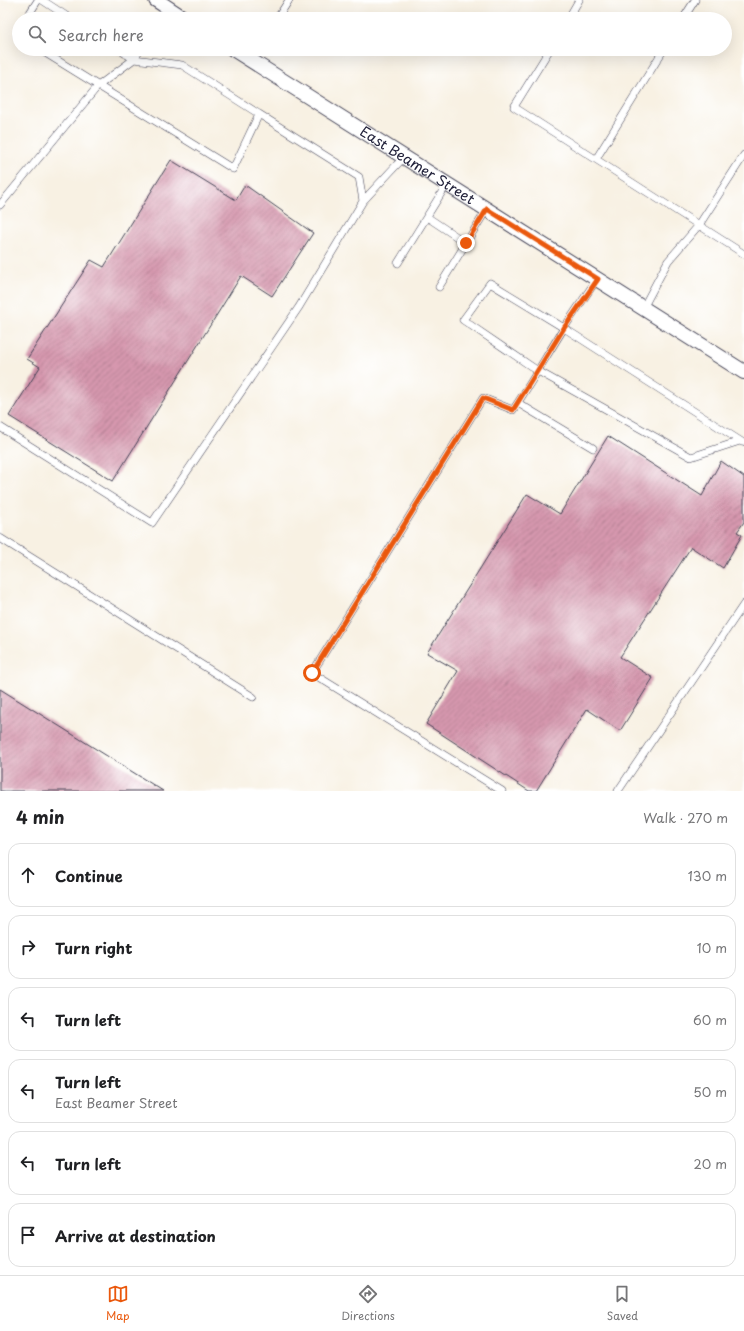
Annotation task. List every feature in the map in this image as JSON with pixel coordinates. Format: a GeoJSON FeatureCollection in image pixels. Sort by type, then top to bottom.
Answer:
{"type":"FeatureCollection","features":[{"type":"Feature","properties":{"kind":"street"},"geometry":{"type":"LineString","coordinates":[[156,0],[164,12]]}},
{"type":"Feature","properties":{"kind":"street","name":"East Beamer Street"},"geometry":{"type":"LineString","coordinates":[[256,56],[404,157],[744,372]]}},
{"type":"Feature","properties":{"kind":"lane"},"geometry":{"type":"LineString","coordinates":[[30,12],[38,0]]}},
{"type":"Feature","properties":{"kind":"lane"},"geometry":{"type":"LineString","coordinates":[[42,0],[60,12]]}},
{"type":"Feature","properties":{"kind":"lane"},"geometry":{"type":"LineString","coordinates":[[281,12],[289,0]]}},
{"type":"Feature","properties":{"kind":"lane"},"geometry":{"type":"LineString","coordinates":[[572,12],[579,0]]}},
{"type":"Feature","properties":{"kind":"lane"},"geometry":{"type":"LineString","coordinates":[[687,12],[695,0]]}},
{"type":"Feature","properties":{"kind":"lane"},"geometry":{"type":"LineString","coordinates":[[50,56],[233,169],[259,114]]}},
{"type":"Feature","properties":{"kind":"lane"},"geometry":{"type":"LineString","coordinates":[[129,56],[134,59],[182,65],[359,177],[363,201]]}},
{"type":"Feature","properties":{"kind":"lane"},"geometry":{"type":"LineString","coordinates":[[0,205],[98,86],[134,59],[136,56]]}},
{"type":"Feature","properties":{"kind":"lane"},"geometry":{"type":"LineString","coordinates":[[546,56],[514,107],[744,254]]}},
{"type":"Feature","properties":{"kind":"lane"},"geometry":{"type":"LineString","coordinates":[[596,159],[660,56]]}},
{"type":"Feature","properties":{"kind":"lane"},"geometry":{"type":"LineString","coordinates":[[643,308],[668,261],[699,225],[744,155]]}},
{"type":"Feature","properties":{"kind":"lane"},"geometry":{"type":"LineString","coordinates":[[0,427],[152,523],[299,307],[363,201],[404,157]]}},
{"type":"Feature","properties":{"kind":"lane"},"geometry":{"type":"LineString","coordinates":[[398,263],[447,184]]}},
{"type":"Feature","properties":{"kind":"lane"},"geometry":{"type":"LineString","coordinates":[[439,287],[487,209]]}},
{"type":"Feature","properties":{"kind":"lane"},"geometry":{"type":"LineString","coordinates":[[427,217],[466,243]]}},
{"type":"Feature","properties":{"kind":"lane"},"geometry":{"type":"LineString","coordinates":[[502,791],[312,673],[483,398],[513,410],[564,328],[598,279]]}},
{"type":"Feature","properties":{"kind":"lane"},"geometry":{"type":"LineString","coordinates":[[490,283],[564,328],[742,442],[691,457],[538,370],[463,320],[490,283]]}},
{"type":"Feature","properties":{"kind":"lane"},"geometry":{"type":"LineString","coordinates":[[518,403],[593,448]]}},
{"type":"Feature","properties":{"kind":"lane"},"geometry":{"type":"LineString","coordinates":[[0,538],[253,697]]}},
{"type":"Feature","properties":{"kind":"lane"},"geometry":{"type":"LineString","coordinates":[[618,791],[744,604]]}},
{"type":"Feature","properties":{"kind":"building"},"geometry":{"type":"Polygon","coordinates":[[[171,160],[236,200],[245,185],[313,233],[272,296],[241,276],[113,481],[9,416],[40,367],[27,359],[91,260],[104,267],[171,160]]]}},
{"type":"Feature","properties":{"kind":"building"},"geometry":{"type":"Polygon","coordinates":[[[608,436],[702,496],[721,461],[744,477],[744,522],[737,532],[742,535],[723,568],[691,547],[620,657],[653,678],[620,731],[587,709],[536,791],[529,791],[426,724],[458,671],[427,653],[527,494],[560,514],[608,436]]]}},
{"type":"Feature","properties":{"kind":"building"},"geometry":{"type":"Polygon","coordinates":[[[0,689],[163,791],[0,791],[0,689]]]}},
{"type":"Feature","properties":{"kind":"route"},"geometry":{"type":"LineString","coordinates":[[312,673],[483,398],[513,410],[564,328],[598,279],[487,209],[466,243]]}}]}
